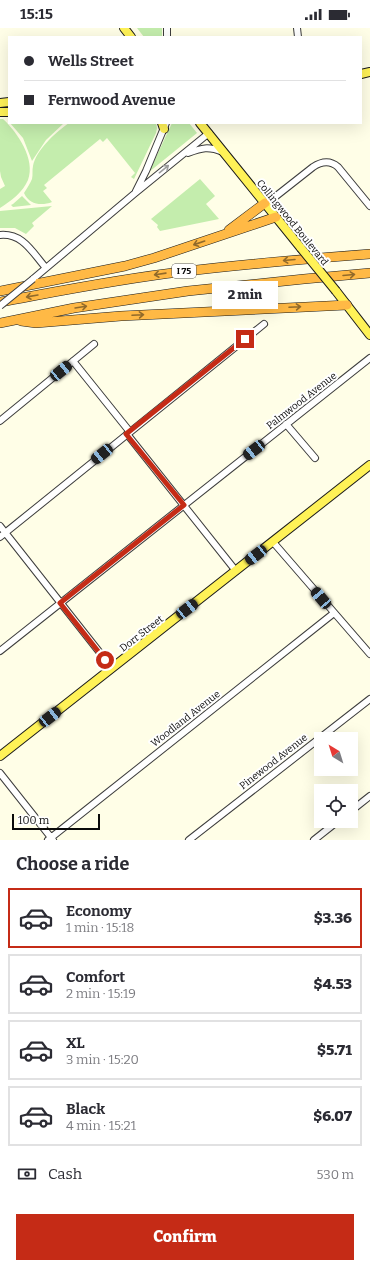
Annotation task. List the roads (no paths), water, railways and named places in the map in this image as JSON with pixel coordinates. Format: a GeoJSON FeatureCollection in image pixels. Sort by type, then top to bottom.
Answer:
{"type":"FeatureCollection","features":[{"type":"Feature","properties":{"kind":"highway"},"geometry":{"type":"LineString","coordinates":[[224,234],[265,204]]}},
{"type":"Feature","properties":{"kind":"highway"},"geometry":{"type":"LineString","coordinates":[[0,292],[125,266],[154,258],[276,217]]}},
{"type":"Feature","properties":{"kind":"highway","name":"I 75"},"geometry":{"type":"LineString","coordinates":[[0,302],[110,282],[179,272],[287,260],[370,254]]}},
{"type":"Feature","properties":{"kind":"highway","name":"I 75"},"geometry":{"type":"LineString","coordinates":[[0,323],[74,308],[180,292],[370,273]]}},
{"type":"Feature","properties":{"kind":"highway"},"geometry":{"type":"LineString","coordinates":[[16,320],[36,323],[121,316],[347,304]]}},
{"type":"Feature","properties":{"kind":"main road"},"geometry":{"type":"LineString","coordinates":[[124,28],[130,36]]}},
{"type":"Feature","properties":{"kind":"main road","name":"Collingwood Boulevard"},"geometry":{"type":"LineString","coordinates":[[201,124],[347,304],[370,335]]}},
{"type":"Feature","properties":{"kind":"main road","name":"Dorr Street"},"geometry":{"type":"LineString","coordinates":[[0,756],[370,465]]}},
{"type":"Feature","properties":{"kind":"street"},"geometry":{"type":"LineString","coordinates":[[134,194],[146,172],[164,125]]}},
{"type":"Feature","properties":{"kind":"street"},"geometry":{"type":"LineString","coordinates":[[0,306],[134,194],[209,134]]}},
{"type":"Feature","properties":{"kind":"street"},"geometry":{"type":"LineString","coordinates":[[182,155],[200,148],[215,149],[224,153]]}},
{"type":"Feature","properties":{"kind":"street"},"geometry":{"type":"LineString","coordinates":[[265,204],[313,167],[327,161],[338,167],[370,206]]}},
{"type":"Feature","properties":{"kind":"street"},"geometry":{"type":"LineString","coordinates":[[0,235],[12,235],[20,239],[46,268]]}},
{"type":"Feature","properties":{"kind":"street"},"geometry":{"type":"LineString","coordinates":[[0,537],[264,324]]}},
{"type":"Feature","properties":{"kind":"street"},"geometry":{"type":"LineString","coordinates":[[0,421],[94,344]]}},
{"type":"Feature","properties":{"kind":"street","name":"Palmwood Avenue"},"geometry":{"type":"LineString","coordinates":[[0,651],[370,358]]}},
{"type":"Feature","properties":{"kind":"street"},"geometry":{"type":"LineString","coordinates":[[73,361],[236,570]]}},
{"type":"Feature","properties":{"kind":"street"},"geometry":{"type":"LineString","coordinates":[[286,424],[315,458]]}},
{"type":"Feature","properties":{"kind":"street"},"geometry":{"type":"LineString","coordinates":[[0,526],[112,668]]}},
{"type":"Feature","properties":{"kind":"street"},"geometry":{"type":"LineString","coordinates":[[273,542],[370,654]]}},
{"type":"Feature","properties":{"kind":"street","name":"Woodland Avenue"},"geometry":{"type":"LineString","coordinates":[[51,839],[334,613]]}},
{"type":"Feature","properties":{"kind":"street","name":"Pinewood Avenue"},"geometry":{"type":"LineString","coordinates":[[189,840],[370,698]]}},
{"type":"Feature","properties":{"kind":"street"},"geometry":{"type":"LineString","coordinates":[[0,773],[51,839]]}},
{"type":"Feature","properties":{"kind":"street"},"geometry":{"type":"LineString","coordinates":[[358,805],[370,796]]}},
{"type":"Feature","properties":{"kind":"street"},"geometry":{"type":"LineString","coordinates":[[314,840],[329,828]]}}]}
